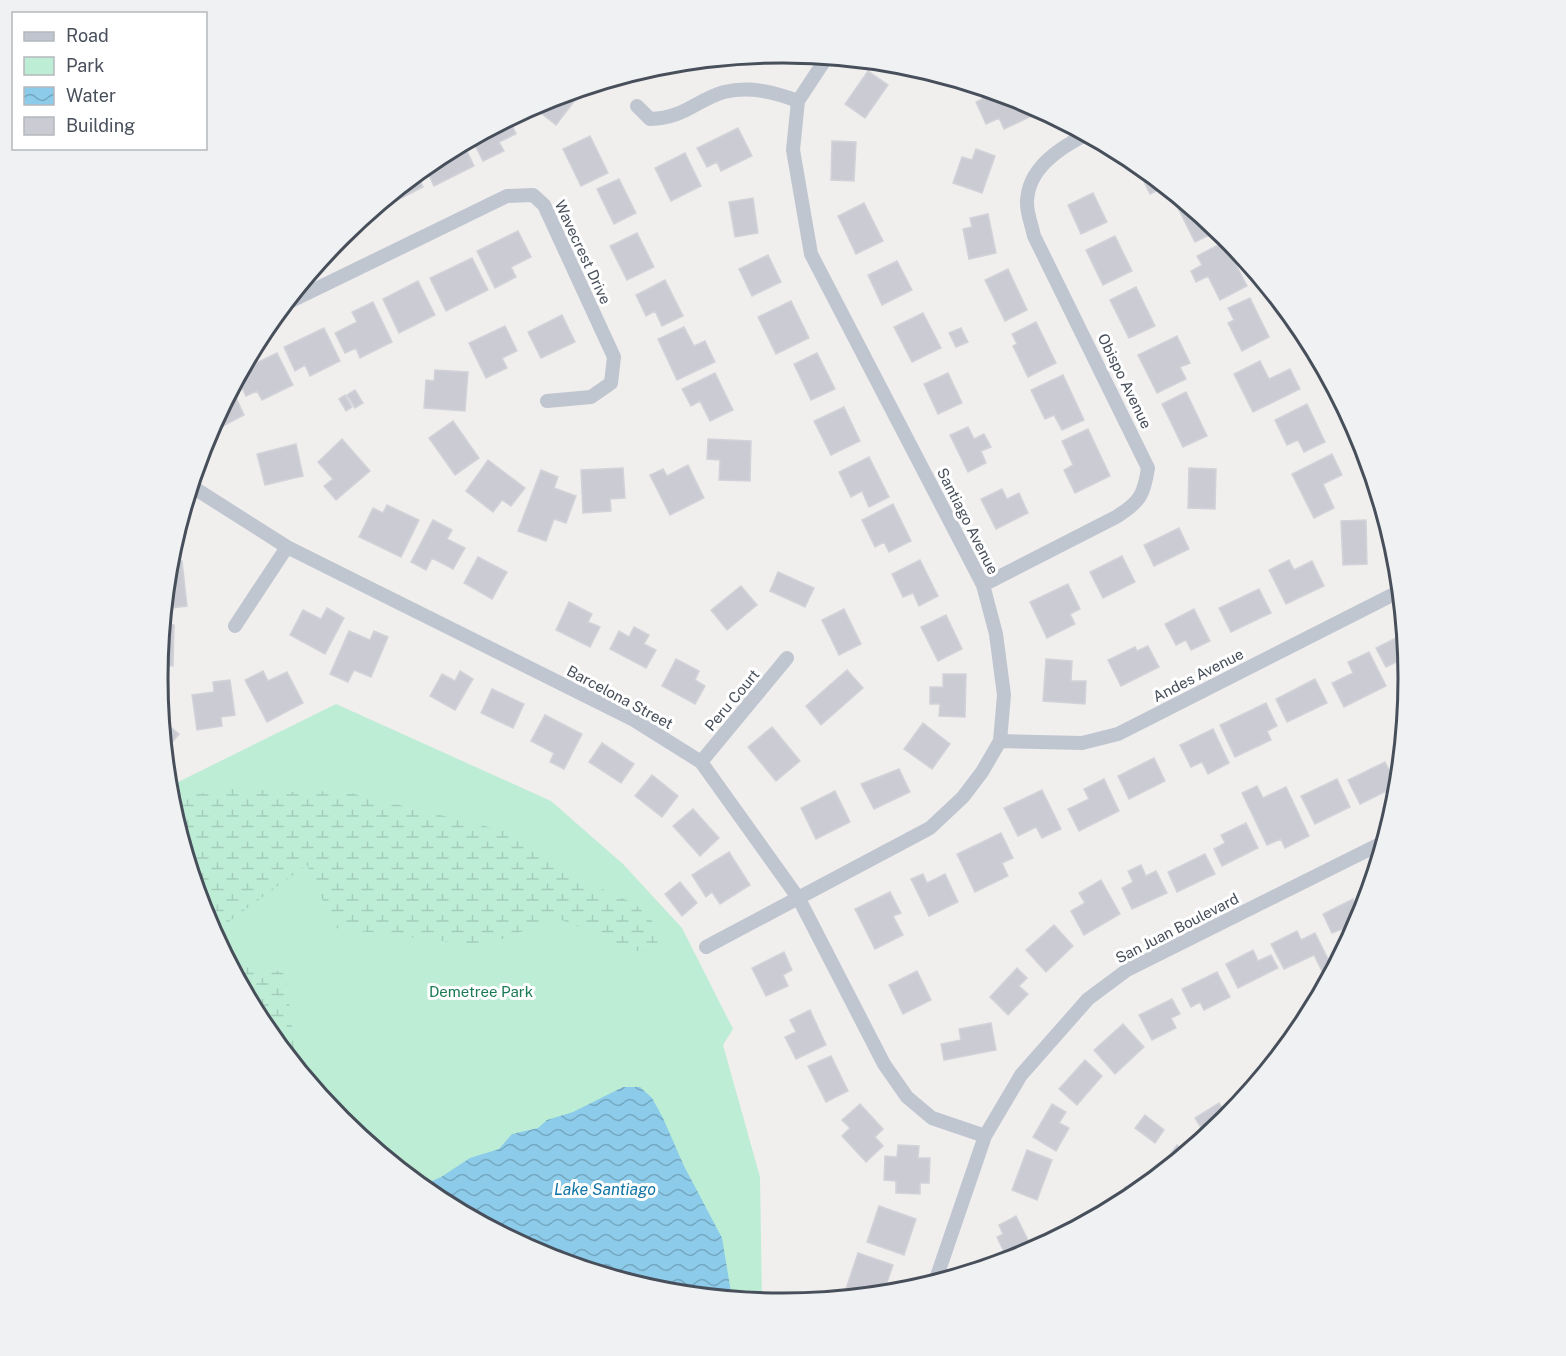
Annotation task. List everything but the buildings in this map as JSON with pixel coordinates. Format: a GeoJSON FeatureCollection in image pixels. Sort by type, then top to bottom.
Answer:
{"type":"FeatureCollection","features":[{"type":"Feature","properties":{"kind":"street","name":"Santiago Avenue"},"geometry":{"type":"LineString","coordinates":[[706,947],[930,828],[963,797],[1000,741],[1004,695],[996,634],[983,585],[811,254],[793,150],[798,101],[822,64]]}},
{"type":"Feature","properties":{"kind":"street"},"geometry":{"type":"LineString","coordinates":[[637,106],[650,119],[670,119],[723,93],[753,89],[771,91],[798,101]]}},
{"type":"Feature","properties":{"kind":"street","name":"Obispo Avenue"},"geometry":{"type":"LineString","coordinates":[[983,585],[1116,517],[1133,506],[1145,490],[1148,468],[1034,236],[1027,204],[1030,185],[1045,161],[1080,139]]}},
{"type":"Feature","properties":{"kind":"street","name":"Wavecrest Drive"},"geometry":{"type":"LineString","coordinates":[[315,280],[507,196],[533,195],[544,205],[614,357],[611,382],[591,397],[547,401]]}},
{"type":"Feature","properties":{"kind":"street","name":"Barcelona Street"},"geometry":{"type":"LineString","coordinates":[[198,490],[288,547],[634,720],[701,762],[799,899],[884,1064],[907,1097],[932,1118],[985,1136]]}},
{"type":"Feature","properties":{"kind":"street"},"geometry":{"type":"LineString","coordinates":[[235,626],[288,547]]}},
{"type":"Feature","properties":{"kind":"street","name":"Andes Avenue"},"geometry":{"type":"LineString","coordinates":[[1000,741],[1082,743],[1118,734],[1392,595]]}},
{"type":"Feature","properties":{"kind":"street","name":"Peru Court"},"geometry":{"type":"LineString","coordinates":[[701,762],[787,658]]}},
{"type":"Feature","properties":{"kind":"street","name":"San Juan Boulevard"},"geometry":{"type":"LineString","coordinates":[[938,1273],[985,1136],[1021,1075],[1066,1021],[1088,999],[1127,970],[1374,847]]}},
{"type":"Feature","properties":{"kind":"green space","name":"Demetree Park"},"geometry":{"type":"Polygon","coordinates":[[[336,704],[551,801],[623,864],[682,928],[733,1029],[723,1045],[760,1177],[762,1292],[703,1288],[663,1281],[624,1272],[548,1246],[475,1211],[409,1166],[378,1140],[348,1113],[295,1052],[250,985],[231,950],[201,876],[189,837],[177,782],[336,704]]]}},
{"type":"Feature","properties":{"kind":"green space"},"geometry":{"type":"Polygon","coordinates":[[[243,788],[278,792],[342,791],[505,831],[566,873],[635,904],[657,926],[658,954],[611,947],[593,933],[557,918],[484,946],[335,928],[307,865],[221,927],[201,876],[180,796],[243,788]]]}},
{"type":"Feature","properties":{"kind":"green space"},"geometry":{"type":"Polygon","coordinates":[[[252,962],[286,974],[294,1051],[272,1020],[241,969],[252,962]]]}},
{"type":"Feature","properties":{"kind":"water","name":"Lake Santiago"},"geometry":{"type":"Polygon","coordinates":[[[623,1087],[640,1087],[652,1098],[722,1238],[731,1291],[663,1281],[585,1260],[511,1230],[475,1211],[431,1182],[470,1158],[499,1149],[512,1134],[538,1128],[547,1120],[573,1112],[623,1087]]]}}]}
